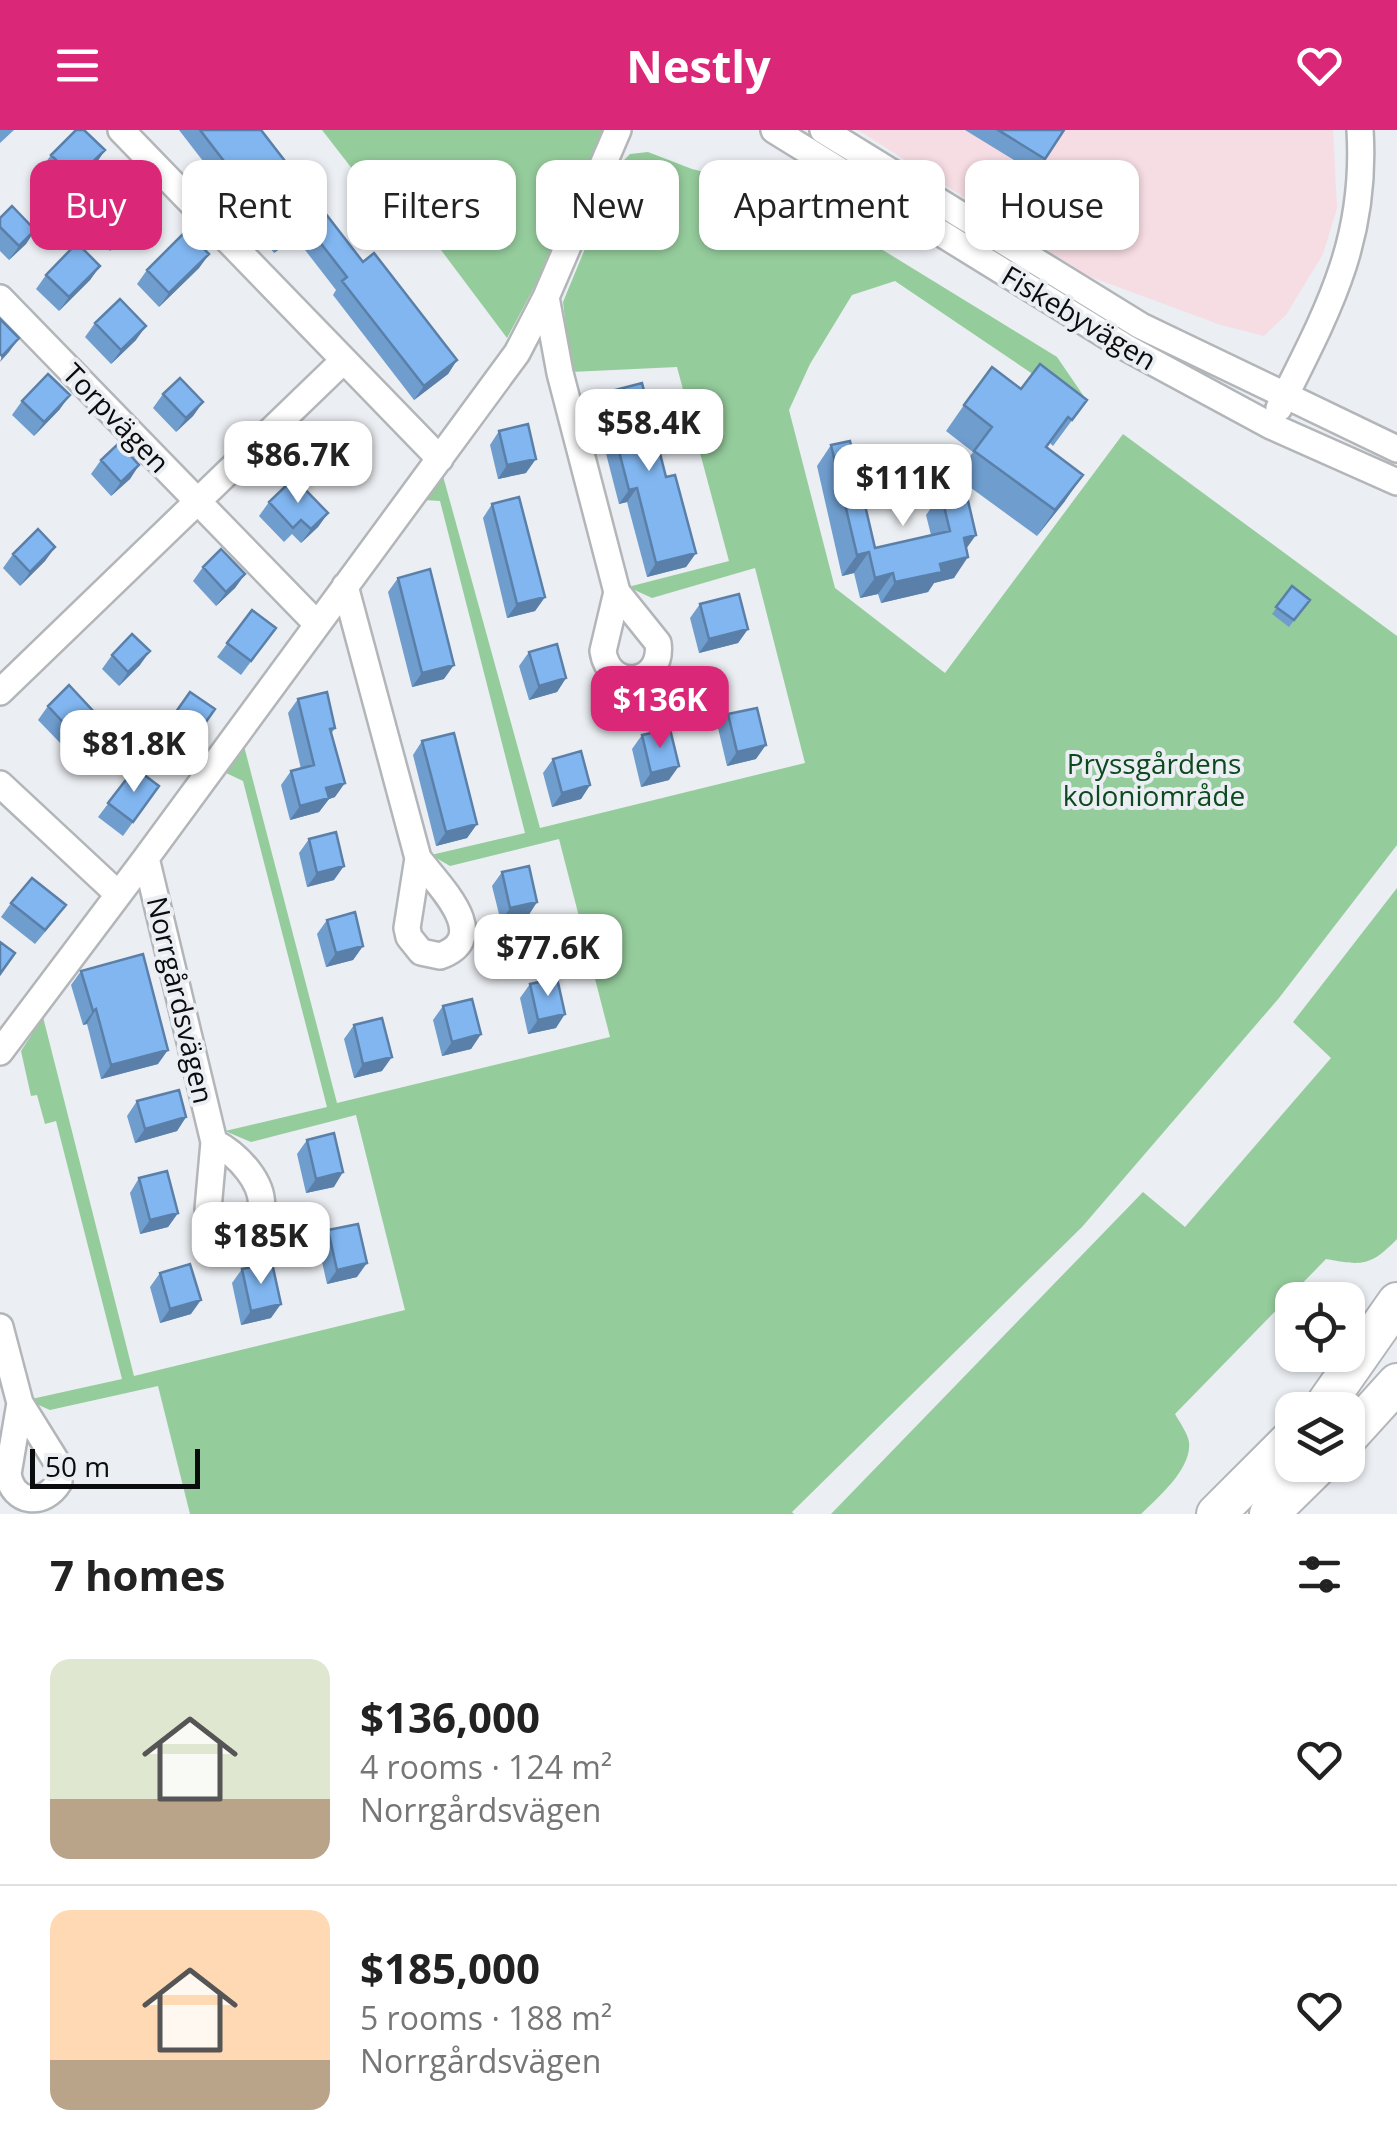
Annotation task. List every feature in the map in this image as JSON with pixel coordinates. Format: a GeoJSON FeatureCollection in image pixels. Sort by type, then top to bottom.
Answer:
{"type":"FeatureCollection","features":[{"type":"Feature","properties":{"kind":"highway"},"geometry":{"type":"LineString","coordinates":[[1333,1392],[1397,1302]]}},
{"type":"Feature","properties":{"kind":"highway"},"geometry":{"type":"LineString","coordinates":[[1336,1392],[1397,1328]]}},
{"type":"Feature","properties":{"kind":"highway"},"geometry":{"type":"LineString","coordinates":[[1365,1418],[1397,1382]]}},
{"type":"Feature","properties":{"kind":"highway"},"geometry":{"type":"LineString","coordinates":[[1216,1514],[1275,1455]]}},
{"type":"Feature","properties":{"kind":"highway"},"geometry":{"type":"LineString","coordinates":[[1268,1514],[1301,1482]]}},
{"type":"Feature","properties":{"kind":"street"},"geometry":{"type":"LineString","coordinates":[[121,130],[440,459]]}},
{"type":"Feature","properties":{"kind":"street","name":"Norrgårdsvägen"},"geometry":{"type":"LineString","coordinates":[[0,1052],[517,352],[546,298],[618,130]]}},
{"type":"Feature","properties":{"kind":"street","name":"Fiskebyvägen"},"geometry":{"type":"LineString","coordinates":[[774,130],[1048,302],[1168,371],[1271,426],[1397,482]]}},
{"type":"Feature","properties":{"kind":"street","name":"Fiskebyvägen"},"geometry":{"type":"LineString","coordinates":[[823,130],[1142,326],[1397,450]]}},
{"type":"Feature","properties":{"kind":"street"},"geometry":{"type":"LineString","coordinates":[[1271,426],[1342,277],[1360,207],[1360,130]]}},
{"type":"Feature","properties":{"kind":"street","name":"Torpvägen"},"geometry":{"type":"LineString","coordinates":[[0,298],[317,624]]}},
{"type":"Feature","properties":{"kind":"street"},"geometry":{"type":"LineString","coordinates":[[546,298],[560,373],[617,592]]}},
{"type":"Feature","properties":{"kind":"street"},"geometry":{"type":"LineString","coordinates":[[0,692],[343,361]]}},
{"type":"Feature","properties":{"kind":"street"},"geometry":{"type":"LineString","coordinates":[[346,586],[418,858]]}},
{"type":"Feature","properties":{"kind":"street"},"geometry":{"type":"LineString","coordinates":[[0,784],[118,894]]}},
{"type":"Feature","properties":{"kind":"street","name":"Norrgårdsvägen"},"geometry":{"type":"LineString","coordinates":[[146,858],[214,1142]]}},
{"type":"Feature","properties":{"kind":"street"},"geometry":{"type":"LineString","coordinates":[[0,1327],[20,1403]]}},
{"type":"Feature","properties":{"kind":"shaded area"},"geometry":{"type":"Polygon","coordinates":[[[858,130],[1333,130],[1337,208],[1323,254],[1286,315],[1264,336],[1221,325],[1088,276],[1047,250],[1139,250],[1139,160],[965,160],[965,198],[945,185],[945,160],[905,160],[858,130]]]}},
{"type":"Feature","properties":{"kind":"green space"},"geometry":{"type":"Polygon","coordinates":[[[322,130],[603,130],[590,160],[536,160],[536,250],[551,250],[507,338],[441,250],[516,250],[516,160],[347,162],[322,130]]]}},
{"type":"Feature","properties":{"kind":"green space","name":"Pryssgårdens koloniområde"},"geometry":{"type":"Polygon","coordinates":[[[648,152],[669,160],[624,160],[630,154],[648,152]]]}},
{"type":"Feature","properties":{"kind":"green space","name":"Pryssgårdens koloniområde"},"geometry":{"type":"Polygon","coordinates":[[[679,164],[699,171],[699,250],[883,250],[1057,357],[1085,398],[1080,406],[895,281],[852,295],[810,364],[789,410],[835,588],[945,673],[1123,434],[1397,636],[1397,845],[1279,998],[1082,1227],[794,1514],[190,1514],[158,1386],[50,1410],[27,1400],[122,1379],[56,1121],[45,1124],[37,1095],[31,1096],[21,1051],[43,1017],[134,1376],[405,1310],[356,1115],[251,1142],[225,1131],[327,1107],[243,781],[224,772],[244,746],[337,1103],[610,1037],[559,839],[450,866],[431,855],[525,833],[440,501],[424,500],[443,476],[540,828],[805,763],[755,568],[652,598],[628,587],[729,561],[677,367],[571,372],[563,302],[584,250],[679,250],[679,164]]]}},
{"type":"Feature","properties":{"kind":"green space"},"geometry":{"type":"Polygon","coordinates":[[[1397,888],[1397,1239],[1365,1262],[1326,1259],[1304,1282],[1275,1282],[1275,1311],[1175,1414],[1189,1442],[1185,1462],[1172,1482],[1141,1514],[831,1514],[1143,1192],[1185,1227],[1331,1058],[1293,1022],[1397,888]]]}},
{"type":"Feature","properties":{"kind":"building"},"geometry":{"type":"Polygon","coordinates":[[[76,130],[84,130],[105,150],[95,160],[56,160],[51,155],[76,130]]]}},
{"type":"Feature","properties":{"kind":"building"},"geometry":{"type":"Polygon","coordinates":[[[200,130],[261,130],[284,160],[223,160],[200,130]]]}},
{"type":"Feature","properties":{"kind":"building"},"geometry":{"type":"Polygon","coordinates":[[[998,130],[1064,130],[1045,159],[998,130]]]}},
{"type":"Feature","properties":{"kind":"building"},"geometry":{"type":"Polygon","coordinates":[[[12,206],[30,225],[30,235],[19,246],[0,227],[0,218],[12,206]]]}},
{"type":"Feature","properties":{"kind":"building"},"geometry":{"type":"Polygon","coordinates":[[[327,215],[347,241],[347,250],[354,250],[363,262],[374,253],[457,360],[424,386],[342,281],[347,277],[326,250],[327,215]]]}},
{"type":"Feature","properties":{"kind":"building"},"geometry":{"type":"Polygon","coordinates":[[[182,235],[182,250],[205,250],[209,254],[169,293],[147,270],[182,235]]]}},
{"type":"Feature","properties":{"kind":"building"},"geometry":{"type":"Polygon","coordinates":[[[70,250],[84,250],[100,266],[69,297],[46,275],[70,250]]]}},
{"type":"Feature","properties":{"kind":"building"},"geometry":{"type":"Polygon","coordinates":[[[120,299],[146,326],[121,350],[95,323],[120,299]]]}},
{"type":"Feature","properties":{"kind":"building"},"geometry":{"type":"Polygon","coordinates":[[[0,319],[19,338],[2,356],[0,354],[0,319]]]}},
{"type":"Feature","properties":{"kind":"building"},"geometry":{"type":"Polygon","coordinates":[[[1040,364],[1087,400],[1072,420],[1068,417],[1046,447],[1083,475],[1055,510],[974,451],[992,427],[964,405],[992,367],[1021,389],[1040,364]]]}},
{"type":"Feature","properties":{"kind":"building"},"geometry":{"type":"Polygon","coordinates":[[[48,374],[70,395],[44,422],[22,401],[48,374]]]}},
{"type":"Feature","properties":{"kind":"building"},"geometry":{"type":"Polygon","coordinates":[[[180,378],[203,402],[186,418],[163,394],[180,378]]]}},
{"type":"Feature","properties":{"kind":"building"},"geometry":{"type":"Polygon","coordinates":[[[642,383],[666,477],[675,475],[696,553],[656,563],[637,488],[629,490],[604,393],[642,383]]]}},
{"type":"Feature","properties":{"kind":"building"},"geometry":{"type":"Polygon","coordinates":[[[528,424],[536,459],[507,465],[499,431],[528,424]]]}},
{"type":"Feature","properties":{"kind":"building"},"geometry":{"type":"Polygon","coordinates":[[[850,441],[875,548],[950,531],[941,494],[965,488],[976,535],[964,538],[968,557],[940,564],[942,572],[895,582],[893,573],[875,578],[869,552],[857,555],[831,445],[850,441]]]}},
{"type":"Feature","properties":{"kind":"building"},"geometry":{"type":"Polygon","coordinates":[[[119,443],[139,465],[121,482],[101,460],[119,443]]]}},
{"type":"Feature","properties":{"kind":"building"},"geometry":{"type":"Polygon","coordinates":[[[294,478],[328,513],[311,529],[301,520],[293,528],[269,502],[294,478]]]}},
{"type":"Feature","properties":{"kind":"building"},"geometry":{"type":"Polygon","coordinates":[[[519,497],[545,597],[517,604],[492,504],[519,497]]]}},
{"type":"Feature","properties":{"kind":"building"},"geometry":{"type":"Polygon","coordinates":[[[38,529],[55,547],[30,572],[13,554],[38,529]]]}},
{"type":"Feature","properties":{"kind":"building"},"geometry":{"type":"Polygon","coordinates":[[[221,549],[245,574],[226,592],[203,567],[221,549]]]}},
{"type":"Feature","properties":{"kind":"building"},"geometry":{"type":"Polygon","coordinates":[[[430,569],[454,665],[422,673],[398,578],[430,569]]]}},
{"type":"Feature","properties":{"kind":"building"},"geometry":{"type":"Polygon","coordinates":[[[1292,586],[1310,600],[1294,620],[1276,607],[1292,586]]]}},
{"type":"Feature","properties":{"kind":"building"},"geometry":{"type":"Polygon","coordinates":[[[739,594],[748,629],[709,639],[700,604],[739,594]]]}},
{"type":"Feature","properties":{"kind":"building"},"geometry":{"type":"Polygon","coordinates":[[[252,610],[276,628],[251,661],[227,643],[252,610]]]}},
{"type":"Feature","properties":{"kind":"building"},"geometry":{"type":"Polygon","coordinates":[[[132,634],[150,651],[128,672],[112,655],[132,634]]]}},
{"type":"Feature","properties":{"kind":"building"},"geometry":{"type":"Polygon","coordinates":[[[557,644],[566,678],[539,686],[529,652],[557,644]]]}},
{"type":"Feature","properties":{"kind":"building"},"geometry":{"type":"Polygon","coordinates":[[[69,685],[95,713],[73,733],[48,706],[69,685]]]}},
{"type":"Feature","properties":{"kind":"building"},"geometry":{"type":"Polygon","coordinates":[[[190,692],[215,709],[191,743],[166,726],[190,692]]]}},
{"type":"Feature","properties":{"kind":"building"},"geometry":{"type":"Polygon","coordinates":[[[327,692],[335,728],[330,729],[345,783],[326,788],[329,798],[300,806],[291,771],[314,765],[298,699],[327,692]]]}},
{"type":"Feature","properties":{"kind":"building"},"geometry":{"type":"Polygon","coordinates":[[[757,708],[766,745],[737,752],[728,714],[757,708]]]}},
{"type":"Feature","properties":{"kind":"building"},"geometry":{"type":"Polygon","coordinates":[[[670,729],[679,766],[651,773],[642,735],[670,729]]]}},
{"type":"Feature","properties":{"kind":"building"},"geometry":{"type":"Polygon","coordinates":[[[454,733],[477,824],[446,832],[422,741],[454,733]]]}},
{"type":"Feature","properties":{"kind":"building"},"geometry":{"type":"Polygon","coordinates":[[[581,751],[590,785],[562,793],[553,759],[581,751]]]}},
{"type":"Feature","properties":{"kind":"building"},"geometry":{"type":"Polygon","coordinates":[[[135,768],[159,786],[133,822],[108,803],[135,768]]]}},
{"type":"Feature","properties":{"kind":"building"},"geometry":{"type":"Polygon","coordinates":[[[336,832],[344,866],[317,873],[309,839],[336,832]]]}},
{"type":"Feature","properties":{"kind":"building"},"geometry":{"type":"Polygon","coordinates":[[[529,866],[537,902],[510,908],[502,872],[529,866]]]}},
{"type":"Feature","properties":{"kind":"building"},"geometry":{"type":"Polygon","coordinates":[[[32,878],[66,905],[45,930],[11,903],[32,878]]]}},
{"type":"Feature","properties":{"kind":"building"},"geometry":{"type":"Polygon","coordinates":[[[355,912],[363,946],[336,953],[327,920],[355,912]]]}},
{"type":"Feature","properties":{"kind":"building"},"geometry":{"type":"Polygon","coordinates":[[[0,942],[15,953],[0,974],[0,942]]]}},
{"type":"Feature","properties":{"kind":"building"},"geometry":{"type":"Polygon","coordinates":[[[143,954],[168,1050],[111,1065],[81,971],[143,954]]]}},
{"type":"Feature","properties":{"kind":"building"},"geometry":{"type":"Polygon","coordinates":[[[557,978],[565,1014],[538,1020],[530,984],[557,978]]]}},
{"type":"Feature","properties":{"kind":"building"},"geometry":{"type":"Polygon","coordinates":[[[472,999],[481,1034],[452,1042],[443,1006],[472,999]]]}},
{"type":"Feature","properties":{"kind":"building"},"geometry":{"type":"Polygon","coordinates":[[[382,1018],[392,1057],[363,1064],[354,1025],[382,1018]]]}},
{"type":"Feature","properties":{"kind":"building"},"geometry":{"type":"Polygon","coordinates":[[[179,1090],[186,1117],[145,1129],[137,1101],[179,1090]]]}},
{"type":"Feature","properties":{"kind":"building"},"geometry":{"type":"Polygon","coordinates":[[[334,1133],[343,1172],[316,1179],[307,1140],[334,1133]]]}},
{"type":"Feature","properties":{"kind":"building"},"geometry":{"type":"Polygon","coordinates":[[[167,1171],[178,1213],[150,1220],[139,1178],[167,1171]]]}},
{"type":"Feature","properties":{"kind":"building"},"geometry":{"type":"Polygon","coordinates":[[[358,1224],[367,1263],[337,1270],[328,1230],[358,1224]]]}},
{"type":"Feature","properties":{"kind":"building"},"geometry":{"type":"Polygon","coordinates":[[[272,1263],[281,1304],[251,1311],[242,1269],[272,1263]]]}},
{"type":"Feature","properties":{"kind":"building"},"geometry":{"type":"Polygon","coordinates":[[[190,1264],[201,1300],[170,1309],[160,1273],[190,1264]]]}}]}
